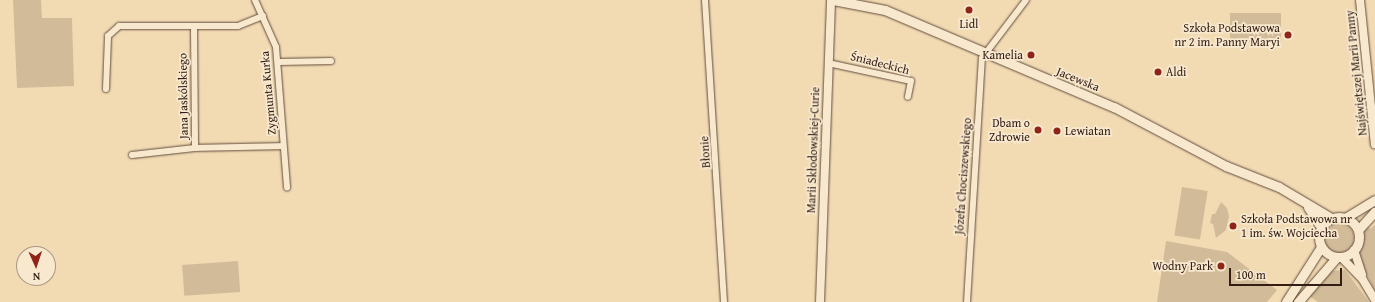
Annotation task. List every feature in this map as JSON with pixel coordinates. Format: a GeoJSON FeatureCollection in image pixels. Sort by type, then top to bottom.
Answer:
{"type":"FeatureCollection","features":[{"type":"Feature","properties":{"kind":"main road","name":"Jacewska"},"geometry":{"type":"LineString","coordinates":[[832,0],[885,10],[1114,107],[1226,166],[1279,187],[1331,218]]}},
{"type":"Feature","properties":{"kind":"main road"},"geometry":{"type":"LineString","coordinates":[[873,0],[885,10]]}},
{"type":"Feature","properties":{"kind":"main road"},"geometry":{"type":"LineString","coordinates":[[1286,302],[1321,248],[1318,234],[1321,227],[1331,218],[1346,218],[1375,200]]}},
{"type":"Feature","properties":{"kind":"main road","name":"Jacewska"},"geometry":{"type":"LineString","coordinates":[[1306,204],[1321,227]]}},
{"type":"Feature","properties":{"kind":"main road"},"geometry":{"type":"LineString","coordinates":[[1358,230],[1375,211]]}},
{"type":"Feature","properties":{"kind":"main road"},"geometry":{"type":"LineString","coordinates":[[1298,302],[1339,258],[1354,250],[1359,239],[1358,230],[1346,218]]}},
{"type":"Feature","properties":{"kind":"main road"},"geometry":{"type":"LineString","coordinates":[[1321,248],[1339,258]]}},
{"type":"Feature","properties":{"kind":"street","name":"Zygmunta Kurka"},"geometry":{"type":"LineString","coordinates":[[255,0],[276,47],[279,62],[287,188]]}},
{"type":"Feature","properties":{"kind":"street","name":"Błonie"},"geometry":{"type":"LineString","coordinates":[[706,0],[724,302]]}},
{"type":"Feature","properties":{"kind":"street","name":"Marii Skłodowskiej-Curie"},"geometry":{"type":"LineString","coordinates":[[820,302],[828,63],[832,0]]}},
{"type":"Feature","properties":{"kind":"street"},"geometry":{"type":"LineString","coordinates":[[985,53],[1026,0]]}},
{"type":"Feature","properties":{"kind":"street","name":"Najświętszej Marii Panny"},"geometry":{"type":"LineString","coordinates":[[1360,0],[1375,144]]}},
{"type":"Feature","properties":{"kind":"street"},"geometry":{"type":"LineString","coordinates":[[106,89],[108,36],[111,30],[119,26],[238,26],[263,16]]}},
{"type":"Feature","properties":{"kind":"street","name":"Jana Jaskólskiego"},"geometry":{"type":"LineString","coordinates":[[194,27],[195,148],[284,146]]}},
{"type":"Feature","properties":{"kind":"street","name":"Józefa Chociszewskiego"},"geometry":{"type":"LineString","coordinates":[[967,302],[978,112],[985,53]]}},
{"type":"Feature","properties":{"kind":"street"},"geometry":{"type":"LineString","coordinates":[[279,62],[331,61]]}},
{"type":"Feature","properties":{"kind":"street","name":"Śniadeckich"},"geometry":{"type":"LineString","coordinates":[[828,63],[911,81],[908,97]]}},
{"type":"Feature","properties":{"kind":"street"},"geometry":{"type":"LineString","coordinates":[[132,155],[195,148]]}},
{"type":"Feature","properties":{"kind":"street"},"geometry":{"type":"LineString","coordinates":[[1354,250],[1363,280],[1375,300]]}},
{"type":"Feature","properties":{"kind":"street"},"geometry":{"type":"LineString","coordinates":[[1339,258],[1363,280]]}},
{"type":"Feature","properties":{"kind":"shaded area"},"geometry":{"type":"Polygon","coordinates":[[[13,0],[41,0],[42,18],[72,18],[74,86],[17,88],[13,0]]]}},
{"type":"Feature","properties":{"kind":"shaded area"},"geometry":{"type":"Polygon","coordinates":[[[1230,13],[1281,13],[1281,42],[1230,42],[1230,13]]]}},
{"type":"Feature","properties":{"kind":"shaded area"},"geometry":{"type":"Polygon","coordinates":[[[1182,187],[1208,191],[1200,239],[1174,235],[1182,187]]]}},
{"type":"Feature","properties":{"kind":"shaded area"},"geometry":{"type":"Polygon","coordinates":[[[1221,202],[1227,208],[1229,216],[1226,230],[1216,238],[1213,224],[1210,223],[1212,214],[1215,214],[1221,202]]]}},
{"type":"Feature","properties":{"kind":"shaded area"},"geometry":{"type":"Polygon","coordinates":[[[1339,223],[1350,227],[1354,238],[1350,249],[1339,253],[1328,249],[1324,238],[1328,227],[1339,223]]]}},
{"type":"Feature","properties":{"kind":"shaded area"},"geometry":{"type":"Polygon","coordinates":[[[1365,224],[1370,229],[1375,225],[1375,291],[1358,257],[1365,224]]]}},
{"type":"Feature","properties":{"kind":"shaded area"},"geometry":{"type":"Polygon","coordinates":[[[1166,241],[1227,252],[1277,290],[1267,302],[1157,302],[1166,241]]]}},
{"type":"Feature","properties":{"kind":"shaded area"},"geometry":{"type":"Polygon","coordinates":[[[238,261],[240,292],[184,296],[182,265],[238,261]]]}},
{"type":"Feature","properties":{"kind":"shaded area"},"geometry":{"type":"Polygon","coordinates":[[[1345,270],[1369,302],[1318,302],[1308,295],[1325,271],[1345,270]]]}},
{"type":"Feature","properties":{"kind":"place","name":"Lidl"},"geometry":{"type":"Point","coordinates":[969,10]}},
{"type":"Feature","properties":{"kind":"place","name":"Szkoła Podstawowa nr 2 im. Panny Maryi"},"geometry":{"type":"Point","coordinates":[1288,35]}},
{"type":"Feature","properties":{"kind":"place","name":"Kamelia"},"geometry":{"type":"Point","coordinates":[1031,55]}},
{"type":"Feature","properties":{"kind":"place","name":"Aldi"},"geometry":{"type":"Point","coordinates":[1158,72]}},
{"type":"Feature","properties":{"kind":"place","name":"Dbam o Zdrowie"},"geometry":{"type":"Point","coordinates":[1038,130]}},
{"type":"Feature","properties":{"kind":"place","name":"Lewiatan"},"geometry":{"type":"Point","coordinates":[1057,131]}},
{"type":"Feature","properties":{"kind":"place","name":"Szkoła Podstawowa nr 1 im. św. Wojciecha"},"geometry":{"type":"Point","coordinates":[1233,226]}},
{"type":"Feature","properties":{"kind":"place","name":"Wodny Park"},"geometry":{"type":"Point","coordinates":[1221,266]}}]}
